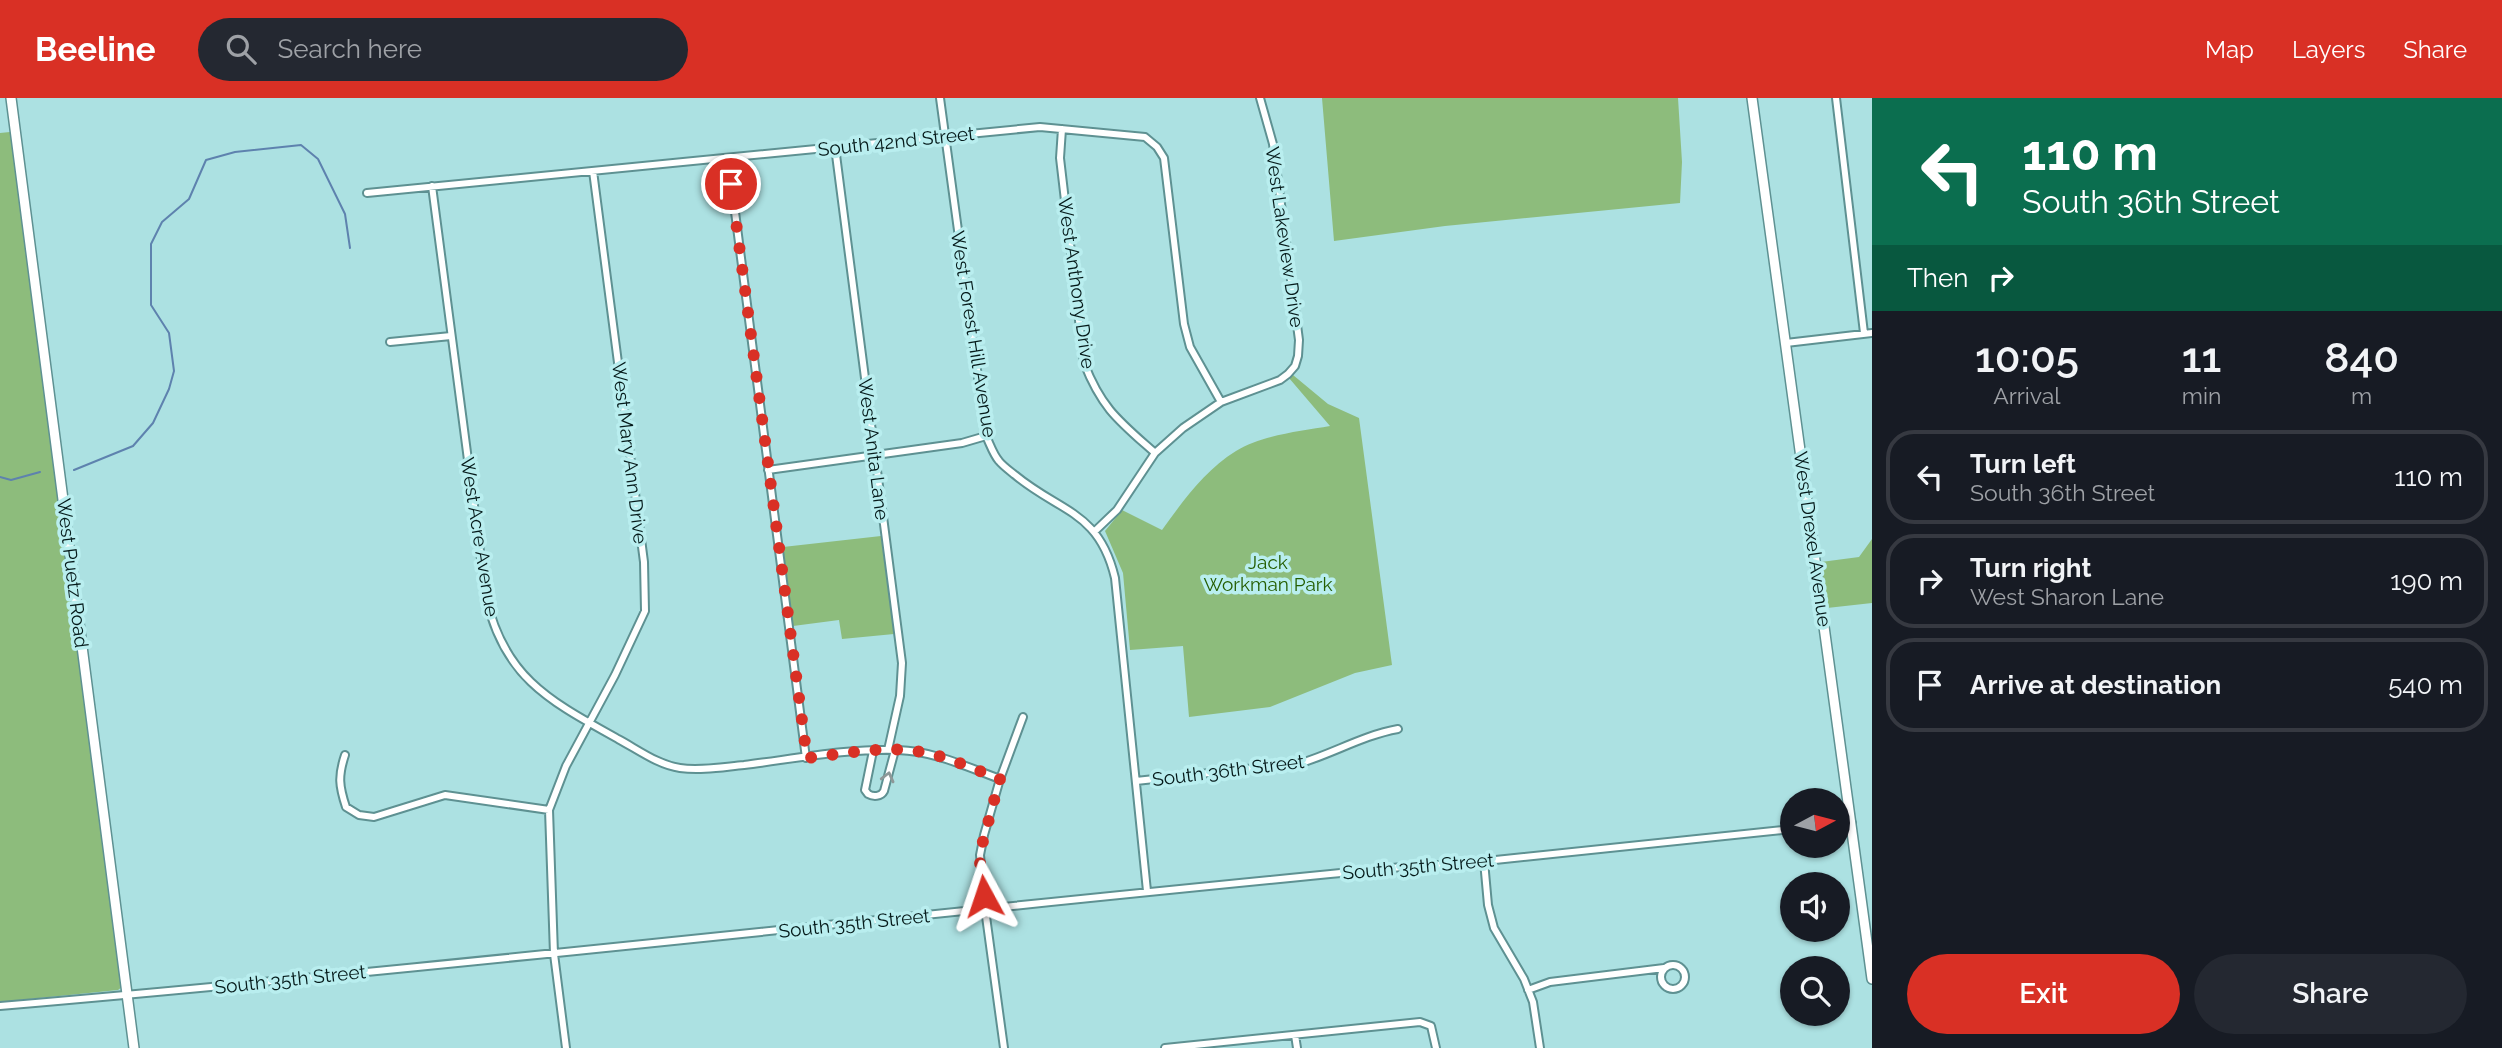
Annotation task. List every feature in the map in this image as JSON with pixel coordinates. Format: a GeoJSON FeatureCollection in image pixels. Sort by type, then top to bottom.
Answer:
{"type":"FeatureCollection","features":[{"type":"Feature","properties":{"kind":"street","name":"West Puetz Road"},"geometry":{"type":"LineString","coordinates":[[11,98],[135,1048]]}},
{"type":"Feature","properties":{"kind":"street","name":"West Forest Hill Avenue"},"geometry":{"type":"LineString","coordinates":[[940,98],[986,436],[999,461],[1027,485],[1071,510],[1095,531],[1110,556],[1115,578],[1147,891]]}},
{"type":"Feature","properties":{"kind":"street","name":"West Lakeview Drive"},"geometry":{"type":"LineString","coordinates":[[1221,401],[1280,380],[1295,366],[1298,356],[1299,340],[1273,144],[1260,98]]}},
{"type":"Feature","properties":{"kind":"street","name":"West Drexel Avenue"},"geometry":{"type":"LineString","coordinates":[[1752,98],[1872,979]]}},
{"type":"Feature","properties":{"kind":"street"},"geometry":{"type":"LineString","coordinates":[[1786,343],[1868,333],[1836,98]]}},
{"type":"Feature","properties":{"kind":"street","name":"South 42nd Street"},"geometry":{"type":"LineString","coordinates":[[367,193],[1040,127],[1145,137],[1157,147],[1164,158],[1184,324],[1190,347],[1221,401]]}},
{"type":"Feature","properties":{"kind":"street","name":"West Anthony Drive"},"geometry":{"type":"LineString","coordinates":[[1062,129],[1060,158],[1084,363],[1095,391],[1113,416],[1155,453]]}},
{"type":"Feature","properties":{"kind":"street","name":"West Anita Lane"},"geometry":{"type":"LineString","coordinates":[[835,147],[902,668],[884,791],[875,796],[865,790],[873,751]]}},
{"type":"Feature","properties":{"kind":"street"},"geometry":{"type":"LineString","coordinates":[[728,158],[807,758]]}},
{"type":"Feature","properties":{"kind":"street","name":"West Mary Ann Drive"},"geometry":{"type":"LineString","coordinates":[[589,723],[645,611],[642,548],[593,171]]}},
{"type":"Feature","properties":{"kind":"street","name":"West Acre Avenue"},"geometry":{"type":"LineString","coordinates":[[432,186],[486,597],[494,628],[508,656],[534,687],[589,723]]}},
{"type":"Feature","properties":{"kind":"street"},"geometry":{"type":"LineString","coordinates":[[390,342],[451,336]]}},
{"type":"Feature","properties":{"kind":"street"},"geometry":{"type":"LineString","coordinates":[[1095,531],[1117,510],[1155,453],[1182,428],[1221,401]]}},
{"type":"Feature","properties":{"kind":"street"},"geometry":{"type":"LineString","coordinates":[[768,470],[962,443],[986,436]]}},
{"type":"Feature","properties":{"kind":"street"},"geometry":{"type":"LineString","coordinates":[[1004,1048],[980,855],[1000,779],[1023,717]]}},
{"type":"Feature","properties":{"kind":"street"},"geometry":{"type":"LineString","coordinates":[[566,1048],[554,954],[549,810],[557,785],[589,723],[655,759],[679,768],[715,768],[891,750],[939,756],[1000,779]]}},
{"type":"Feature","properties":{"kind":"street","name":"South 36th Street"},"geometry":{"type":"LineString","coordinates":[[1136,781],[1301,763],[1378,733],[1398,729]]}},
{"type":"Feature","properties":{"kind":"street"},"geometry":{"type":"LineString","coordinates":[[345,755],[339,772],[341,792],[346,807],[359,815],[374,817],[446,795],[549,810]]}},
{"type":"Feature","properties":{"kind":"street","name":"South 35th Street"},"geometry":{"type":"LineString","coordinates":[[0,1006],[554,954],[1147,891],[1484,861],[1780,830]]}},
{"type":"Feature","properties":{"kind":"street"},"geometry":{"type":"LineString","coordinates":[[1484,861],[1488,905],[1494,928],[1533,1002],[1540,1048]]}},
{"type":"Feature","properties":{"kind":"street"},"geometry":{"type":"LineString","coordinates":[[1528,990],[1550,982],[1664,968]]}},
{"type":"Feature","properties":{"kind":"street"},"geometry":{"type":"LineString","coordinates":[[1165,1048],[1420,1022],[1431,1026],[1436,1048]]}},
{"type":"Feature","properties":{"kind":"street"},"geometry":{"type":"LineString","coordinates":[[1295,1035],[1297,1048]]}},
{"type":"Feature","properties":{"kind":"green space"},"geometry":{"type":"Polygon","coordinates":[[[1322,98],[1678,98],[1682,162],[1680,203],[1445,226],[1334,241],[1322,98]]]}},
{"type":"Feature","properties":{"kind":"green space"},"geometry":{"type":"Polygon","coordinates":[[[10,132],[62,510],[122,987],[118,990],[0,1002],[0,133],[10,132]]]}},
{"type":"Feature","properties":{"kind":"green space","name":"Jack Workman Park"},"geometry":{"type":"Polygon","coordinates":[[[1293,375],[1328,404],[1359,418],[1392,665],[1355,673],[1270,707],[1189,717],[1183,646],[1130,650],[1123,573],[1105,531],[1122,510],[1162,530],[1204,477],[1236,451],[1270,437],[1330,426],[1289,378],[1293,375]]]}},
{"type":"Feature","properties":{"kind":"green space"},"geometry":{"type":"Polygon","coordinates":[[[881,536],[894,634],[842,639],[839,620],[793,626],[783,547],[881,536]]]}},
{"type":"Feature","properties":{"kind":"green space"},"geometry":{"type":"Polygon","coordinates":[[[1872,539],[1872,603],[1827,608],[1821,562],[1859,557],[1872,539]]]}},
{"type":"Feature","properties":{"kind":"waterway"},"geometry":{"type":"LineString","coordinates":[[74,470],[133,446],[153,423],[169,389],[174,371],[169,333],[151,305],[151,244],[162,222],[189,199],[206,160],[235,152],[301,145],[318,159],[345,214],[350,248]]}},
{"type":"Feature","properties":{"kind":"waterway"},"geometry":{"type":"LineString","coordinates":[[0,477],[11,480],[40,472]]}},
{"type":"Feature","properties":{"kind":"route"},"geometry":{"type":"LineString","coordinates":[[731,184],[807,758],[888,750],[918,751],[1000,779],[982,845],[980,864],[984,896]]}}]}
